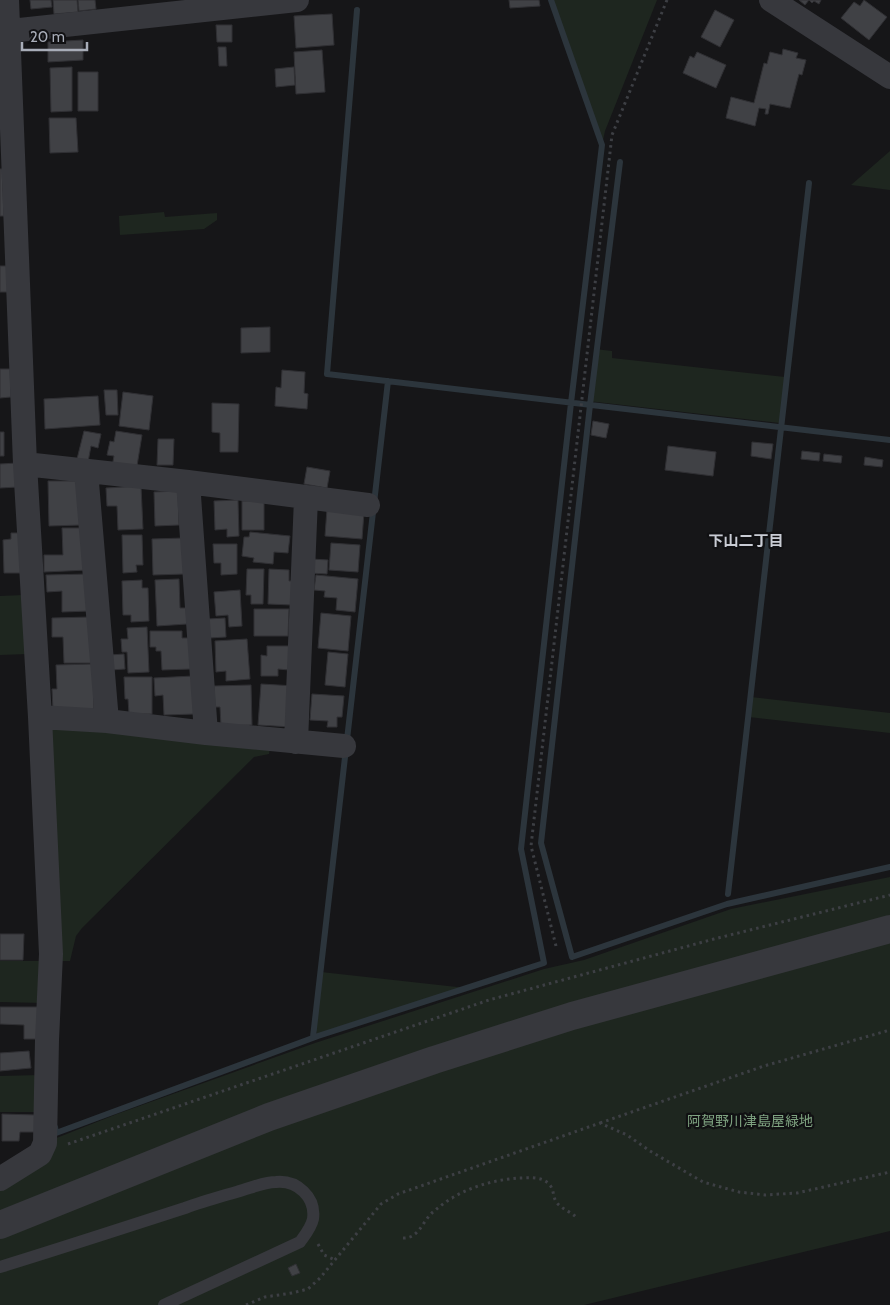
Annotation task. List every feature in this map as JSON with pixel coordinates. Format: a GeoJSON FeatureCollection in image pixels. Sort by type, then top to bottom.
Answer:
{"type":"FeatureCollection","features":[{"type":"Feature","properties":{"kind":"street"},"geometry":{"type":"LineString","coordinates":[[0,1179],[40,1154],[45,1143],[51,954],[4,32],[7,0]]}},
{"type":"Feature","properties":{"kind":"street"},"geometry":{"type":"LineString","coordinates":[[4,32],[297,0]]}},
{"type":"Feature","properties":{"kind":"street"},"geometry":{"type":"LineString","coordinates":[[772,0],[890,77]]}},
{"type":"Feature","properties":{"kind":"street"},"geometry":{"type":"LineString","coordinates":[[25,464],[368,505]]}},
{"type":"Feature","properties":{"kind":"street"},"geometry":{"type":"LineString","coordinates":[[86,471],[107,721]]}},
{"type":"Feature","properties":{"kind":"street"},"geometry":{"type":"LineString","coordinates":[[188,482],[206,733]]}},
{"type":"Feature","properties":{"kind":"street"},"geometry":{"type":"LineString","coordinates":[[296,742],[306,498]]}},
{"type":"Feature","properties":{"kind":"street"},"geometry":{"type":"LineString","coordinates":[[40,717],[107,721],[206,733],[344,746]]}},
{"type":"Feature","properties":{"kind":"street"},"geometry":{"type":"LineString","coordinates":[[0,1225],[269,1117],[434,1060],[572,1016],[890,930]]}},
{"type":"Feature","properties":{"kind":"lane"},"geometry":{"type":"LineString","coordinates":[[0,1267],[262,1184],[289,1182],[302,1190],[309,1199],[313,1220],[309,1230],[300,1242],[164,1305]]}},
{"type":"Feature","properties":{"kind":"path"},"geometry":{"type":"LineString","coordinates":[[556,946],[531,846],[612,135],[667,0]]}},
{"type":"Feature","properties":{"kind":"path"},"geometry":{"type":"LineString","coordinates":[[40,1154],[489,1000],[714,939],[890,895]]}},
{"type":"Feature","properties":{"kind":"path"},"geometry":{"type":"LineString","coordinates":[[246,1305],[264,1297],[308,1289],[320,1278],[381,1204],[398,1194],[764,1066],[890,1030]]}},
{"type":"Feature","properties":{"kind":"path"},"geometry":{"type":"LineString","coordinates":[[600,1123],[627,1135],[650,1151],[703,1182],[739,1192],[765,1195],[797,1194],[890,1172]]}},
{"type":"Feature","properties":{"kind":"path"},"geometry":{"type":"LineString","coordinates":[[403,1238],[408,1238],[417,1232],[430,1214],[450,1198],[477,1185],[515,1178],[538,1178],[547,1182],[553,1189],[557,1203],[576,1217]]}},
{"type":"Feature","properties":{"kind":"green space"},"geometry":{"type":"Polygon","coordinates":[[[551,0],[657,0],[605,131],[602,145],[551,0]]]}},
{"type":"Feature","properties":{"kind":"green space"},"geometry":{"type":"Polygon","coordinates":[[[890,151],[890,190],[851,185],[890,151]]]}},
{"type":"Feature","properties":{"kind":"green space"},"geometry":{"type":"Polygon","coordinates":[[[164,212],[165,217],[217,213],[217,220],[204,229],[120,235],[119,216],[164,212]]]}},
{"type":"Feature","properties":{"kind":"green space"},"geometry":{"type":"Polygon","coordinates":[[[595,349],[612,351],[612,358],[785,377],[780,423],[588,401],[595,349]]]}},
{"type":"Feature","properties":{"kind":"green space"},"geometry":{"type":"Polygon","coordinates":[[[24,595],[28,654],[0,655],[0,596],[24,595]]]}},
{"type":"Feature","properties":{"kind":"green space"},"geometry":{"type":"Polygon","coordinates":[[[751,697],[890,713],[890,733],[749,717],[751,697]]]}},
{"type":"Feature","properties":{"kind":"green space"},"geometry":{"type":"Polygon","coordinates":[[[46,725],[270,748],[269,754],[254,757],[82,928],[76,936],[70,961],[59,961],[46,725]]]}},
{"type":"Feature","properties":{"kind":"green space"},"geometry":{"type":"Polygon","coordinates":[[[890,877],[890,918],[0,1217],[0,1187],[54,1139],[117,1114],[315,1043],[544,969],[584,960],[731,909],[890,877]]]}},
{"type":"Feature","properties":{"kind":"green space","name":"阿賀野川津島屋緑地"},"geometry":{"type":"Polygon","coordinates":[[[890,939],[890,1231],[584,1305],[0,1305],[0,1238],[130,1182],[287,1122],[509,1046],[890,939]]]}},
{"type":"Feature","properties":{"kind":"green space"},"geometry":{"type":"Polygon","coordinates":[[[0,961],[46,961],[43,1003],[0,1002],[0,961]]]}},
{"type":"Feature","properties":{"kind":"green space"},"geometry":{"type":"Polygon","coordinates":[[[321,972],[466,988],[318,1036],[314,1026],[321,972]]]}},
{"type":"Feature","properties":{"kind":"green space"},"geometry":{"type":"Polygon","coordinates":[[[40,1075],[40,1112],[0,1112],[0,1076],[40,1075]]]}},
{"type":"Feature","properties":{"kind":"building"},"geometry":{"type":"Polygon","coordinates":[[[30,0],[51,0],[52,7],[31,9],[30,0]]]}},
{"type":"Feature","properties":{"kind":"building"},"geometry":{"type":"Polygon","coordinates":[[[53,0],[77,0],[78,12],[54,14],[53,0]]]}},
{"type":"Feature","properties":{"kind":"building"},"geometry":{"type":"Polygon","coordinates":[[[78,0],[95,0],[96,9],[79,11],[78,0]]]}},
{"type":"Feature","properties":{"kind":"building"},"geometry":{"type":"Polygon","coordinates":[[[509,0],[539,0],[540,6],[510,8],[509,0]]]}},
{"type":"Feature","properties":{"kind":"building"},"geometry":{"type":"Polygon","coordinates":[[[799,0],[809,0],[805,5],[799,0]]]}},
{"type":"Feature","properties":{"kind":"building"},"geometry":{"type":"Polygon","coordinates":[[[809,0],[821,0],[819,4],[814,1],[812,3],[809,0]]]}},
{"type":"Feature","properties":{"kind":"building"},"geometry":{"type":"Polygon","coordinates":[[[864,0],[887,17],[869,40],[841,18],[854,2],[860,6],[864,0]]]}},
{"type":"Feature","properties":{"kind":"building"},"geometry":{"type":"Polygon","coordinates":[[[715,10],[734,20],[720,47],[701,37],[715,10]]]}},
{"type":"Feature","properties":{"kind":"building"},"geometry":{"type":"Polygon","coordinates":[[[332,14],[334,45],[296,48],[294,16],[332,14]]]}},
{"type":"Feature","properties":{"kind":"building"},"geometry":{"type":"Polygon","coordinates":[[[216,25],[232,25],[232,42],[217,42],[216,25]]]}},
{"type":"Feature","properties":{"kind":"building"},"geometry":{"type":"Polygon","coordinates":[[[83,40],[83,60],[48,62],[48,42],[83,40]]]}},
{"type":"Feature","properties":{"kind":"building"},"geometry":{"type":"Polygon","coordinates":[[[218,47],[226,47],[227,66],[219,66],[218,47]]]}},
{"type":"Feature","properties":{"kind":"building"},"geometry":{"type":"Polygon","coordinates":[[[783,49],[798,53],[796,58],[806,60],[802,75],[799,74],[790,108],[770,104],[768,114],[765,114],[766,109],[759,108],[755,126],[726,118],[731,97],[754,103],[764,63],[767,64],[770,52],[782,55],[783,49]]]}},
{"type":"Feature","properties":{"kind":"building"},"geometry":{"type":"Polygon","coordinates":[[[322,50],[325,92],[296,94],[294,52],[322,50]]]}},
{"type":"Feature","properties":{"kind":"building"},"geometry":{"type":"Polygon","coordinates":[[[697,52],[726,65],[716,88],[683,73],[690,56],[694,58],[697,52]]]}},
{"type":"Feature","properties":{"kind":"building"},"geometry":{"type":"Polygon","coordinates":[[[72,67],[72,111],[51,112],[50,68],[72,67]]]}},
{"type":"Feature","properties":{"kind":"building"},"geometry":{"type":"Polygon","coordinates":[[[294,67],[295,85],[276,87],[275,69],[294,67]]]}},
{"type":"Feature","properties":{"kind":"building"},"geometry":{"type":"Polygon","coordinates":[[[78,72],[98,72],[98,111],[78,111],[78,72]]]}},
{"type":"Feature","properties":{"kind":"building"},"geometry":{"type":"Polygon","coordinates":[[[49,118],[76,118],[78,152],[50,153],[49,118]]]}},
{"type":"Feature","properties":{"kind":"building"},"geometry":{"type":"Polygon","coordinates":[[[0,169],[2,169],[4,216],[0,216],[0,169]]]}},
{"type":"Feature","properties":{"kind":"building"},"geometry":{"type":"Polygon","coordinates":[[[0,266],[8,266],[9,292],[0,292],[0,266]]]}},
{"type":"Feature","properties":{"kind":"building"},"geometry":{"type":"Polygon","coordinates":[[[270,327],[270,352],[241,353],[241,328],[270,327]]]}},
{"type":"Feature","properties":{"kind":"building"},"geometry":{"type":"Polygon","coordinates":[[[0,369],[10,369],[11,397],[0,398],[0,369]]]}},
{"type":"Feature","properties":{"kind":"building"},"geometry":{"type":"Polygon","coordinates":[[[282,370],[305,372],[304,393],[308,394],[307,409],[275,406],[276,387],[281,388],[282,370]]]}},
{"type":"Feature","properties":{"kind":"building"},"geometry":{"type":"Polygon","coordinates":[[[104,390],[117,390],[118,415],[106,415],[104,390]]]}},
{"type":"Feature","properties":{"kind":"building"},"geometry":{"type":"Polygon","coordinates":[[[123,392],[153,396],[149,430],[119,426],[123,392]]]}},
{"type":"Feature","properties":{"kind":"building"},"geometry":{"type":"Polygon","coordinates":[[[98,396],[100,425],[45,429],[44,399],[98,396]]]}},
{"type":"Feature","properties":{"kind":"building"},"geometry":{"type":"Polygon","coordinates":[[[212,403],[239,404],[238,452],[220,452],[220,433],[212,432],[212,403]]]}},
{"type":"Feature","properties":{"kind":"building"},"geometry":{"type":"Polygon","coordinates":[[[593,421],[609,424],[606,438],[591,435],[593,421]]]}},
{"type":"Feature","properties":{"kind":"building"},"geometry":{"type":"Polygon","coordinates":[[[84,431],[101,434],[98,448],[91,446],[88,462],[77,459],[84,431]]]}},
{"type":"Feature","properties":{"kind":"building"},"geometry":{"type":"Polygon","coordinates":[[[116,431],[142,435],[136,472],[112,467],[114,456],[107,455],[110,441],[114,442],[116,431]]]}},
{"type":"Feature","properties":{"kind":"building"},"geometry":{"type":"Polygon","coordinates":[[[0,432],[4,432],[4,456],[0,456],[0,432]]]}},
{"type":"Feature","properties":{"kind":"building"},"geometry":{"type":"Polygon","coordinates":[[[158,439],[174,439],[173,465],[157,465],[158,439]]]}},
{"type":"Feature","properties":{"kind":"building"},"geometry":{"type":"Polygon","coordinates":[[[752,442],[773,444],[771,459],[751,456],[752,442]]]}},
{"type":"Feature","properties":{"kind":"building"},"geometry":{"type":"Polygon","coordinates":[[[668,446],[716,452],[713,476],[665,470],[668,446]]]}},
{"type":"Feature","properties":{"kind":"building"},"geometry":{"type":"Polygon","coordinates":[[[802,451],[820,453],[819,461],[801,459],[802,451]]]}},
{"type":"Feature","properties":{"kind":"building"},"geometry":{"type":"Polygon","coordinates":[[[824,454],[842,456],[841,463],[823,461],[824,454]]]}},
{"type":"Feature","properties":{"kind":"building"},"geometry":{"type":"Polygon","coordinates":[[[865,457],[883,460],[882,467],[864,465],[865,457]]]}},
{"type":"Feature","properties":{"kind":"building"},"geometry":{"type":"Polygon","coordinates":[[[17,463],[18,487],[0,488],[0,464],[17,463]]]}},
{"type":"Feature","properties":{"kind":"building"},"geometry":{"type":"Polygon","coordinates":[[[307,467],[330,471],[327,488],[304,484],[307,467]]]}},
{"type":"Feature","properties":{"kind":"building"},"geometry":{"type":"Polygon","coordinates":[[[48,481],[80,481],[81,525],[49,526],[48,481]]]}},
{"type":"Feature","properties":{"kind":"building"},"geometry":{"type":"Polygon","coordinates":[[[141,486],[143,529],[118,530],[117,506],[107,506],[106,488],[141,486]]]}},
{"type":"Feature","properties":{"kind":"building"},"geometry":{"type":"Polygon","coordinates":[[[178,491],[179,525],[155,526],[154,492],[178,491]]]}},
{"type":"Feature","properties":{"kind":"building"},"geometry":{"type":"Polygon","coordinates":[[[238,500],[239,536],[227,537],[227,529],[215,530],[214,501],[238,500]]]}},
{"type":"Feature","properties":{"kind":"building"},"geometry":{"type":"Polygon","coordinates":[[[242,501],[264,501],[264,530],[242,530],[242,501]]]}},
{"type":"Feature","properties":{"kind":"building"},"geometry":{"type":"Polygon","coordinates":[[[327,509],[364,512],[362,539],[325,536],[327,509]]]}},
{"type":"Feature","properties":{"kind":"building"},"geometry":{"type":"Polygon","coordinates":[[[62,528],[87,528],[88,570],[44,572],[44,555],[63,555],[62,528]]]}},
{"type":"Feature","properties":{"kind":"building"},"geometry":{"type":"Polygon","coordinates":[[[250,532],[290,536],[288,553],[274,552],[273,564],[253,562],[254,558],[242,556],[244,537],[249,537],[250,532]]]}},
{"type":"Feature","properties":{"kind":"building"},"geometry":{"type":"Polygon","coordinates":[[[11,533],[22,533],[23,573],[4,573],[3,540],[11,539],[11,533]]]}},
{"type":"Feature","properties":{"kind":"building"},"geometry":{"type":"Polygon","coordinates":[[[122,535],[142,535],[143,565],[136,565],[137,572],[123,573],[122,535]]]}},
{"type":"Feature","properties":{"kind":"building"},"geometry":{"type":"Polygon","coordinates":[[[184,538],[185,574],[153,575],[152,539],[184,538]]]}},
{"type":"Feature","properties":{"kind":"building"},"geometry":{"type":"Polygon","coordinates":[[[331,543],[360,545],[358,572],[329,570],[331,543]]]}},
{"type":"Feature","properties":{"kind":"building"},"geometry":{"type":"Polygon","coordinates":[[[213,544],[237,544],[237,574],[221,575],[221,563],[214,563],[213,544]]]}},
{"type":"Feature","properties":{"kind":"building"},"geometry":{"type":"Polygon","coordinates":[[[311,559],[328,560],[327,574],[310,573],[311,559]]]}},
{"type":"Feature","properties":{"kind":"building"},"geometry":{"type":"Polygon","coordinates":[[[247,569],[264,569],[263,604],[251,604],[251,595],[246,595],[247,569]]]}},
{"type":"Feature","properties":{"kind":"building"},"geometry":{"type":"Polygon","coordinates":[[[269,569],[289,570],[289,581],[293,581],[292,605],[268,604],[269,569]]]}},
{"type":"Feature","properties":{"kind":"building"},"geometry":{"type":"Polygon","coordinates":[[[89,574],[90,611],[62,612],[62,591],[47,592],[46,575],[89,574]]]}},
{"type":"Feature","properties":{"kind":"building"},"geometry":{"type":"Polygon","coordinates":[[[316,575],[358,579],[355,612],[336,610],[337,598],[324,597],[325,591],[314,590],[316,575]]]}},
{"type":"Feature","properties":{"kind":"building"},"geometry":{"type":"Polygon","coordinates":[[[179,579],[180,608],[186,608],[187,624],[157,626],[155,580],[179,579]]]}},
{"type":"Feature","properties":{"kind":"building"},"geometry":{"type":"Polygon","coordinates":[[[142,580],[142,588],[148,588],[149,621],[131,622],[131,615],[123,615],[122,581],[142,580]]]}},
{"type":"Feature","properties":{"kind":"building"},"geometry":{"type":"Polygon","coordinates":[[[240,590],[242,626],[229,627],[228,615],[216,616],[214,592],[240,590]]]}},
{"type":"Feature","properties":{"kind":"building"},"geometry":{"type":"Polygon","coordinates":[[[254,609],[289,609],[288,636],[254,636],[254,609]]]}},
{"type":"Feature","properties":{"kind":"building"},"geometry":{"type":"Polygon","coordinates":[[[321,613],[351,616],[348,651],[318,648],[321,613]]]}},
{"type":"Feature","properties":{"kind":"building"},"geometry":{"type":"Polygon","coordinates":[[[90,617],[92,663],[64,663],[63,637],[52,637],[52,618],[90,617]]]}},
{"type":"Feature","properties":{"kind":"building"},"geometry":{"type":"Polygon","coordinates":[[[225,618],[226,637],[209,638],[208,619],[225,618]]]}},
{"type":"Feature","properties":{"kind":"building"},"geometry":{"type":"Polygon","coordinates":[[[147,627],[149,672],[128,673],[127,652],[122,652],[121,639],[128,639],[127,628],[147,627]]]}},
{"type":"Feature","properties":{"kind":"building"},"geometry":{"type":"Polygon","coordinates":[[[150,631],[182,631],[182,638],[191,638],[191,669],[162,670],[161,651],[156,651],[156,647],[150,647],[150,631]]]}},
{"type":"Feature","properties":{"kind":"building"},"geometry":{"type":"Polygon","coordinates":[[[247,639],[250,679],[226,681],[226,671],[216,672],[215,641],[247,639]]]}},
{"type":"Feature","properties":{"kind":"building"},"geometry":{"type":"Polygon","coordinates":[[[267,646],[290,646],[289,670],[278,669],[278,676],[261,676],[261,655],[267,656],[267,646]]]}},
{"type":"Feature","properties":{"kind":"building"},"geometry":{"type":"Polygon","coordinates":[[[328,652],[348,654],[345,687],[325,685],[328,652]]]}},
{"type":"Feature","properties":{"kind":"building"},"geometry":{"type":"Polygon","coordinates":[[[124,654],[125,669],[111,670],[110,655],[124,654]]]}},
{"type":"Feature","properties":{"kind":"building"},"geometry":{"type":"Polygon","coordinates":[[[93,664],[94,709],[53,710],[52,689],[57,689],[56,665],[93,664]]]}},
{"type":"Feature","properties":{"kind":"building"},"geometry":{"type":"Polygon","coordinates":[[[193,676],[195,714],[164,715],[163,695],[155,696],[154,678],[193,676]]]}},
{"type":"Feature","properties":{"kind":"building"},"geometry":{"type":"Polygon","coordinates":[[[124,677],[152,677],[152,714],[129,714],[128,699],[125,699],[124,677]]]}},
{"type":"Feature","properties":{"kind":"building"},"geometry":{"type":"Polygon","coordinates":[[[261,684],[295,686],[292,727],[258,725],[261,684]]]}},
{"type":"Feature","properties":{"kind":"building"},"geometry":{"type":"Polygon","coordinates":[[[251,685],[252,725],[221,726],[220,707],[215,707],[214,686],[251,685]]]}},
{"type":"Feature","properties":{"kind":"building"},"geometry":{"type":"Polygon","coordinates":[[[312,694],[344,696],[342,717],[337,717],[337,727],[327,727],[328,721],[310,720],[312,694]]]}},
{"type":"Feature","properties":{"kind":"building"},"geometry":{"type":"Polygon","coordinates":[[[0,934],[24,934],[23,960],[0,960],[0,934]]]}},
{"type":"Feature","properties":{"kind":"building"},"geometry":{"type":"Polygon","coordinates":[[[0,1007],[38,1007],[37,1039],[24,1039],[24,1025],[0,1024],[0,1007]]]}},
{"type":"Feature","properties":{"kind":"building"},"geometry":{"type":"Polygon","coordinates":[[[29,1051],[31,1068],[0,1071],[0,1053],[29,1051]]]}},
{"type":"Feature","properties":{"kind":"building"},"geometry":{"type":"Polygon","coordinates":[[[2,1114],[36,1115],[36,1132],[20,1132],[19,1141],[2,1141],[2,1114]]]}},
{"type":"Feature","properties":{"kind":"building"},"geometry":{"type":"Polygon","coordinates":[[[296,1264],[300,1273],[292,1276],[288,1268],[296,1264]]]}},
{"type":"Feature","properties":{"kind":"waterway"},"geometry":{"type":"LineString","coordinates":[[55,1127],[56,1133],[318,1036],[544,963],[521,849],[602,145],[551,0]]}},
{"type":"Feature","properties":{"kind":"waterway"},"geometry":{"type":"LineString","coordinates":[[357,10],[327,374],[890,440]]}},
{"type":"Feature","properties":{"kind":"waterway"},"geometry":{"type":"LineString","coordinates":[[620,162],[590,405],[541,843],[572,957],[727,904],[890,867]]}},
{"type":"Feature","properties":{"kind":"waterway"},"geometry":{"type":"LineString","coordinates":[[728,894],[809,183]]}},
{"type":"Feature","properties":{"kind":"waterway"},"geometry":{"type":"LineString","coordinates":[[313,1037],[388,381]]}},
{"type":"Feature","properties":{"kind":"district","name":"下山二丁目"},"geometry":{"type":"Point","coordinates":[746,541]}}]}
